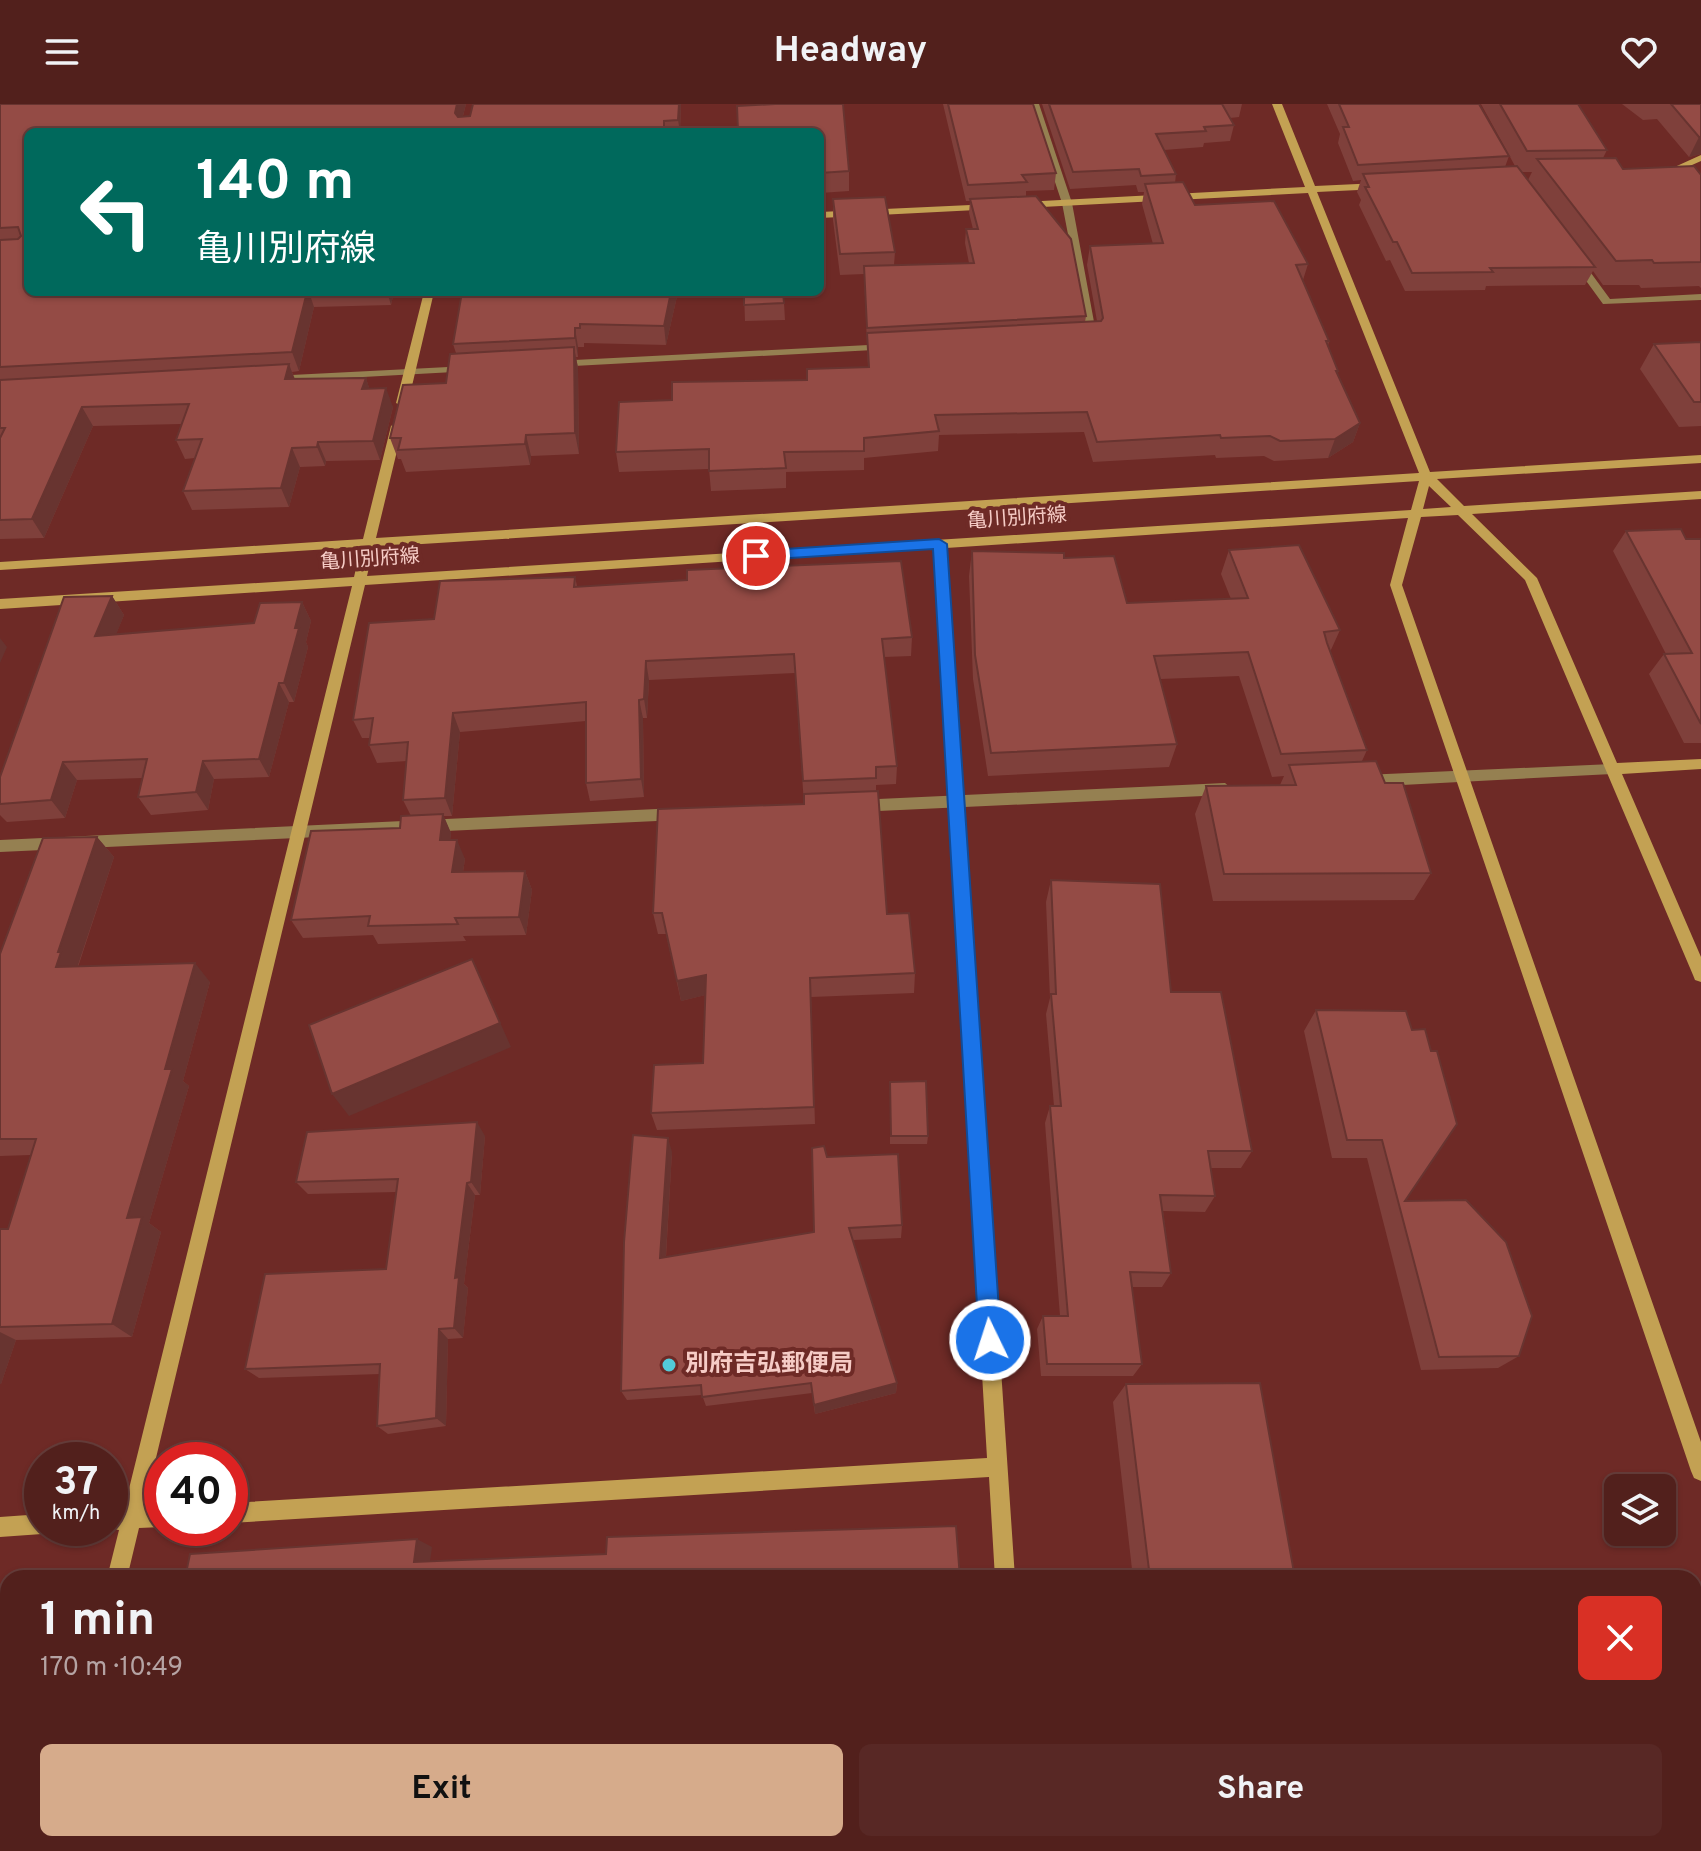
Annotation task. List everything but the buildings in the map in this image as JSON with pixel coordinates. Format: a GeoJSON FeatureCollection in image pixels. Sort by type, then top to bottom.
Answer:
{"type":"FeatureCollection","features":[{"type":"Feature","properties":{"kind":"street"},"geometry":{"type":"LineString","coordinates":[[1034,104],[1067,203],[1093,336],[1077,337]]}},
{"type":"Feature","properties":{"kind":"street"},"geometry":{"type":"LineString","coordinates":[[1277,104],[1426,476],[1531,578],[1701,975]]}},
{"type":"Feature","properties":{"kind":"street"},"geometry":{"type":"LineString","coordinates":[[1663,175],[1701,158]]}},
{"type":"Feature","properties":{"kind":"street"},"geometry":{"type":"LineString","coordinates":[[1648,175],[1701,173]]}},
{"type":"Feature","properties":{"kind":"street"},"geometry":{"type":"LineString","coordinates":[[824,215],[1389,185]]}},
{"type":"Feature","properties":{"kind":"street"},"geometry":{"type":"LineString","coordinates":[[1570,253],[1607,302],[1701,297]]}},
{"type":"Feature","properties":{"kind":"street"},"geometry":{"type":"LineString","coordinates":[[128,1489],[297,830],[428,296]]}},
{"type":"Feature","properties":{"kind":"street"},"geometry":{"type":"LineString","coordinates":[[537,365],[902,346]]}},
{"type":"Feature","properties":{"kind":"street"},"geometry":{"type":"LineString","coordinates":[[252,380],[473,369]]}},
{"type":"Feature","properties":{"kind":"street","name":"亀川別府線"},"geometry":{"type":"LineString","coordinates":[[0,566],[1701,459]]}},
{"type":"Feature","properties":{"kind":"street"},"geometry":{"type":"LineString","coordinates":[[1426,476],[1396,585],[1701,1471]]}},
{"type":"Feature","properties":{"kind":"street","name":"亀川別府線"},"geometry":{"type":"LineString","coordinates":[[0,604],[1701,495]]}},
{"type":"Feature","properties":{"kind":"street"},"geometry":{"type":"LineString","coordinates":[[939,544],[1004,1570]]}},
{"type":"Feature","properties":{"kind":"street"},"geometry":{"type":"LineString","coordinates":[[1352,782],[1701,764]]}},
{"type":"Feature","properties":{"kind":"street"},"geometry":{"type":"LineString","coordinates":[[846,806],[1242,788]]}},
{"type":"Feature","properties":{"kind":"street"},"geometry":{"type":"LineString","coordinates":[[0,846],[689,813]]}},
{"type":"Feature","properties":{"kind":"street"},"geometry":{"type":"LineString","coordinates":[[248,1512],[998,1467]]}},
{"type":"Feature","properties":{"kind":"street"},"geometry":{"type":"LineString","coordinates":[[0,1527],[24,1525]]}},
{"type":"Feature","properties":{"kind":"street"},"geometry":{"type":"LineString","coordinates":[[117,1570],[119,1546]]}},
{"type":"Feature","properties":{"kind":"place","name":"別府吉弘郵便局"},"geometry":{"type":"Point","coordinates":[669,1365]}},
{"type":"Feature","properties":{"kind":"route"},"geometry":{"type":"LineString","coordinates":[[756,556],[939,544],[990,1340]]}}]}
